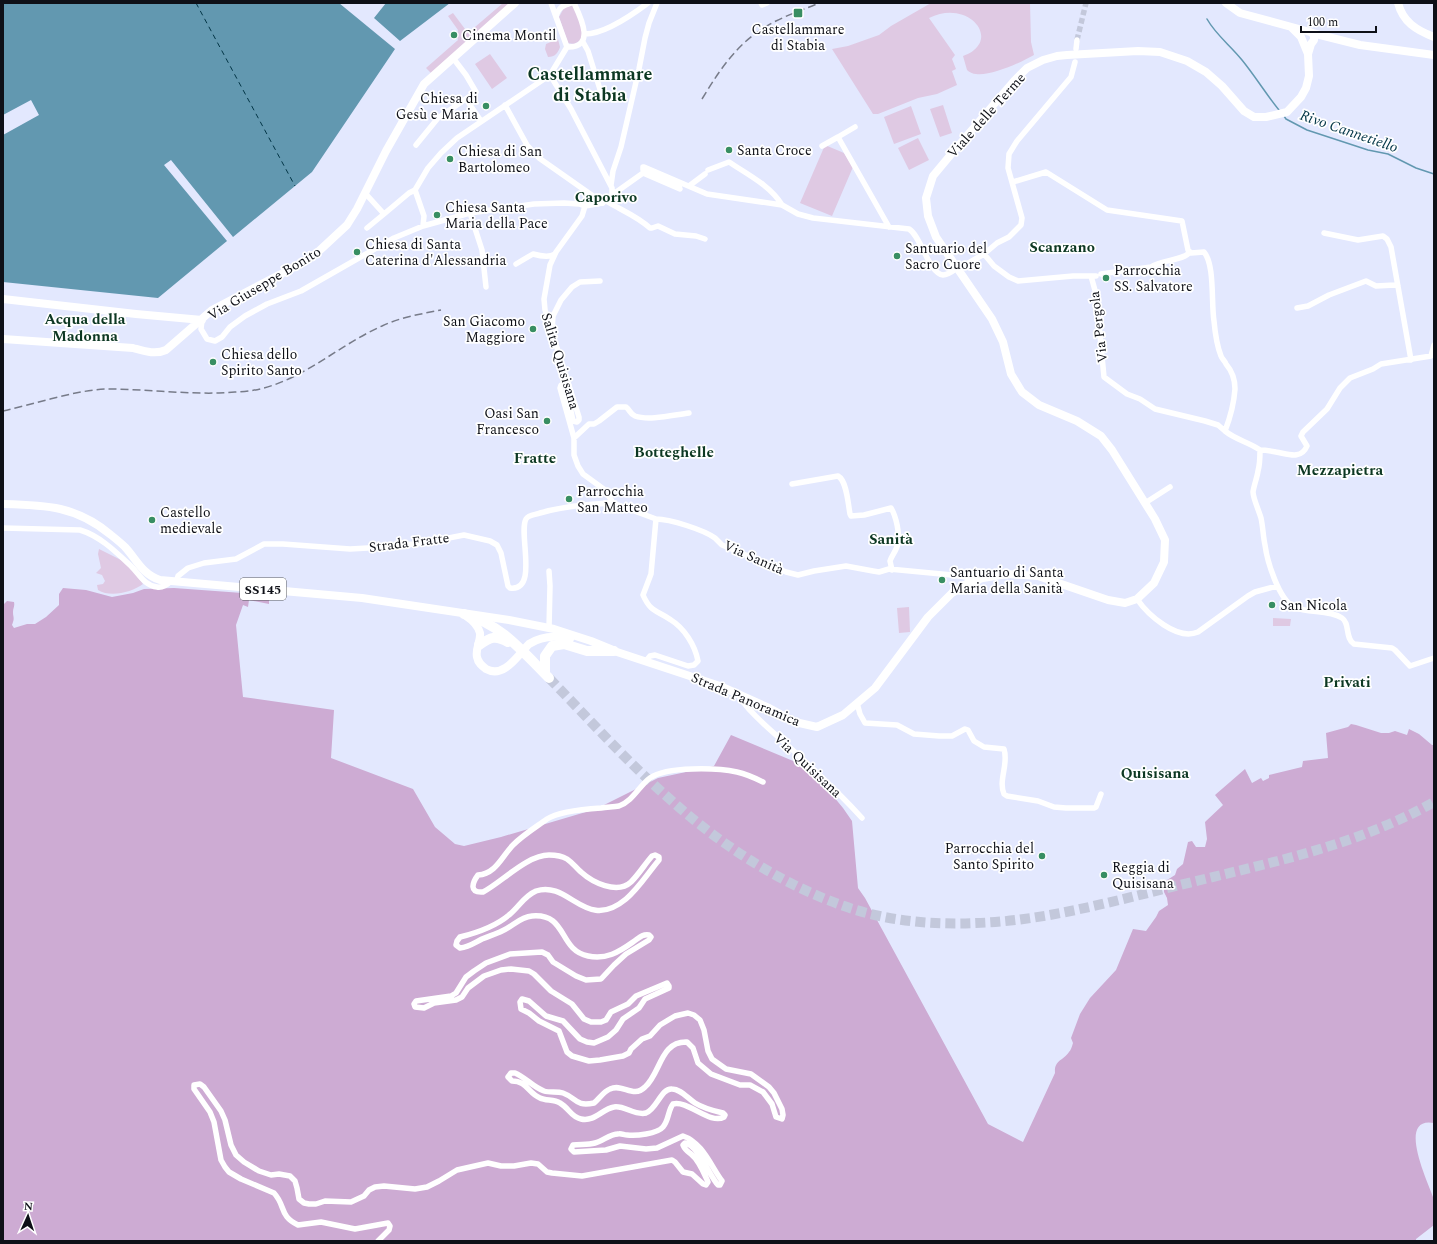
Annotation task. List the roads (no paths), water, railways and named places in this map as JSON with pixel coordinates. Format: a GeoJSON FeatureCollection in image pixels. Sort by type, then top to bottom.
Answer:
{"type":"FeatureCollection","features":[{"type":"Feature","properties":{"kind":"highway","name":"SS145"},"geometry":{"type":"LineString","coordinates":[[464,614],[489,624],[525,646],[547,676],[545,656],[552,646],[564,644],[587,651],[614,651]]}},
{"type":"Feature","properties":{"kind":"highway"},"geometry":{"type":"LineString","coordinates":[[479,645],[487,639],[500,637],[525,646]]}},
{"type":"Feature","properties":{"kind":"main road","name":"Via Giuseppe Bonito"},"geometry":{"type":"LineString","coordinates":[[3,340],[133,348],[150,353],[161,353],[212,310],[306,261],[319,252],[347,225],[386,151],[424,84],[515,3]]}},
{"type":"Feature","properties":{"kind":"main road"},"geometry":{"type":"LineString","coordinates":[[1226,3],[1240,13],[1292,28],[1308,38],[1326,36],[1360,45],[1434,54]]}},
{"type":"Feature","properties":{"kind":"main road"},"geometry":{"type":"LineString","coordinates":[[1398,3],[1404,18],[1412,27],[1434,37]]}},
{"type":"Feature","properties":{"kind":"main road","name":"Viale delle Terme"},"geometry":{"type":"LineString","coordinates":[[958,269],[936,238],[928,216],[926,198],[933,176],[1014,81],[1028,68],[1043,60],[1079,51],[1160,52],[1187,61],[1206,72],[1222,86],[1244,111],[1254,117],[1273,116],[1286,112],[1301,97],[1306,88],[1309,76],[1308,38]]}},
{"type":"Feature","properties":{"kind":"main road"},"geometry":{"type":"LineString","coordinates":[[958,269],[992,319],[1003,342],[1011,374],[1022,392],[1039,405],[1077,421],[1101,436],[1112,450],[1145,503],[1165,540],[1164,562],[1154,583],[1137,599]]}},
{"type":"Feature","properties":{"kind":"main road"},"geometry":{"type":"LineString","coordinates":[[3,299],[202,320]]}},
{"type":"Feature","properties":{"kind":"main road","name":"SS145"},"geometry":{"type":"LineString","coordinates":[[3,504],[43,505],[65,509],[86,517],[105,530],[125,547],[145,572],[151,577],[160,580],[362,598],[464,614]]}},
{"type":"Feature","properties":{"kind":"main road","name":"Strada Panoramica"},"geometry":{"type":"LineString","coordinates":[[614,651],[720,686],[738,693],[795,722],[817,727],[843,715],[875,688],[928,616],[952,593],[974,581],[982,578],[1007,574],[1038,576],[1108,600],[1125,603],[1137,599]]}},
{"type":"Feature","properties":{"kind":"main road"},"geometry":{"type":"LineString","coordinates":[[464,614],[549,628],[591,641],[614,651]]}},
{"type":"Feature","properties":{"kind":"main road"},"geometry":{"type":"LineString","coordinates":[[464,614],[474,622],[480,631],[479,645],[476,656],[478,661],[487,670],[493,672],[505,669],[525,646],[547,637],[560,637],[614,651]]}},
{"type":"Feature","properties":{"kind":"street"},"geometry":{"type":"LineString","coordinates":[[551,3],[567,47]]}},
{"type":"Feature","properties":{"kind":"street"},"geometry":{"type":"LineString","coordinates":[[556,17],[562,6],[572,3],[585,31],[583,42],[588,52],[603,99]]}},
{"type":"Feature","properties":{"kind":"street"},"geometry":{"type":"LineString","coordinates":[[585,34],[590,34],[605,29],[648,3]]}},
{"type":"Feature","properties":{"kind":"street"},"geometry":{"type":"LineString","coordinates":[[612,195],[611,185],[613,171],[621,147],[640,70],[645,38],[657,3]]}},
{"type":"Feature","properties":{"kind":"street"},"geometry":{"type":"LineString","coordinates":[[761,3],[762,5],[767,3]]}},
{"type":"Feature","properties":{"kind":"street"},"geometry":{"type":"LineString","coordinates":[[1077,40],[1079,51]]}},
{"type":"Feature","properties":{"kind":"street"},"geometry":{"type":"LineString","coordinates":[[567,47],[582,44],[583,42]]}},
{"type":"Feature","properties":{"kind":"street"},"geometry":{"type":"LineString","coordinates":[[367,228],[409,193],[415,190],[428,168],[457,138],[550,75],[567,47]]}},
{"type":"Feature","properties":{"kind":"street"},"geometry":{"type":"LineString","coordinates":[[416,145],[438,118],[474,93],[475,89],[453,58]]}},
{"type":"Feature","properties":{"kind":"street"},"geometry":{"type":"LineString","coordinates":[[202,320],[201,329],[207,339],[215,341],[222,337],[230,327],[252,312],[267,304],[302,291],[394,238],[424,226],[470,213],[534,204],[582,205],[604,202],[643,173],[680,189],[679,187],[643,170],[643,167],[707,194],[782,205],[798,214],[813,218],[905,228],[915,234],[929,262],[939,274],[943,275],[958,269],[984,254],[997,243],[1009,237],[1021,225],[1022,218],[1008,168],[1009,154],[1012,147],[1071,77],[1076,62]]}},
{"type":"Feature","properties":{"kind":"street"},"geometry":{"type":"LineString","coordinates":[[550,75],[571,110],[611,185]]}},
{"type":"Feature","properties":{"kind":"street"},"geometry":{"type":"LineString","coordinates":[[466,99],[481,122]]}},
{"type":"Feature","properties":{"kind":"street"},"geometry":{"type":"LineString","coordinates":[[505,105],[527,145],[539,158],[604,202],[639,218],[650,228],[658,226],[675,234],[696,236],[705,239]]}},
{"type":"Feature","properties":{"kind":"street"},"geometry":{"type":"LineString","coordinates":[[822,146],[855,127]]}},
{"type":"Feature","properties":{"kind":"street"},"geometry":{"type":"LineString","coordinates":[[838,137],[889,227]]}},
{"type":"Feature","properties":{"kind":"street"},"geometry":{"type":"LineString","coordinates":[[689,186],[706,172],[729,162],[756,179],[778,197],[782,205]]}},
{"type":"Feature","properties":{"kind":"street"},"geometry":{"type":"LineString","coordinates":[[1013,182],[1046,172],[1107,210],[1182,221],[1186,243],[1192,252]]}},
{"type":"Feature","properties":{"kind":"street"},"geometry":{"type":"LineString","coordinates":[[415,190],[424,216],[424,226]]}},
{"type":"Feature","properties":{"kind":"street"},"geometry":{"type":"LineString","coordinates":[[365,193],[385,213]]}},
{"type":"Feature","properties":{"kind":"street","name":"Salita Quisisana"},"geometry":{"type":"LineString","coordinates":[[582,205],[582,216],[554,255],[550,265],[544,299],[545,310],[579,418],[576,422],[573,421],[566,388],[564,384],[561,384],[560,388],[574,438],[574,455],[583,474],[605,490],[613,503]]}},
{"type":"Feature","properties":{"kind":"street"},"geometry":{"type":"LineString","coordinates":[[470,213],[482,250],[486,287]]}},
{"type":"Feature","properties":{"kind":"street"},"geometry":{"type":"LineString","coordinates":[[1324,233],[1358,240],[1383,236],[1387,239],[1391,246],[1411,360]]}},
{"type":"Feature","properties":{"kind":"street"},"geometry":{"type":"LineString","coordinates":[[984,254],[994,266],[1009,277],[1018,281],[1096,275],[1151,267],[1157,263],[1186,256],[1192,252],[1204,252],[1207,256],[1212,282],[1214,322],[1221,358],[1231,370],[1235,389],[1225,431],[1236,439],[1260,450],[1274,451],[1294,456],[1299,455],[1305,451],[1307,446],[1301,436],[1303,432],[1327,409],[1340,388],[1350,378],[1382,364],[1431,356],[1434,345]]}},
{"type":"Feature","properties":{"kind":"street"},"geometry":{"type":"LineString","coordinates":[[516,264],[533,254],[544,256],[554,255]]}},
{"type":"Feature","properties":{"kind":"street","name":"Via Pergola"},"geometry":{"type":"LineString","coordinates":[[1096,275],[1096,294],[1104,377],[1127,394],[1140,399],[1155,410],[1205,421],[1218,425],[1225,431]]}},
{"type":"Feature","properties":{"kind":"street"},"geometry":{"type":"LineString","coordinates":[[551,333],[554,316],[561,300],[572,287],[580,282],[600,281]]}},
{"type":"Feature","properties":{"kind":"street"},"geometry":{"type":"LineString","coordinates":[[1297,308],[1308,306],[1329,294],[1366,281],[1376,286],[1389,284],[1398,286]]}},
{"type":"Feature","properties":{"kind":"street"},"geometry":{"type":"LineString","coordinates":[[574,438],[589,424],[594,424],[617,408],[626,407],[634,416],[644,418],[689,413]]}},
{"type":"Feature","properties":{"kind":"street"},"geometry":{"type":"LineString","coordinates":[[1260,450],[1258,470],[1253,493],[1261,519],[1265,545],[1277,586],[1288,602],[1294,607],[1336,615],[1343,619],[1347,627],[1351,643],[1392,648],[1410,666],[1434,658]]}},
{"type":"Feature","properties":{"kind":"street"},"geometry":{"type":"LineString","coordinates":[[792,484],[838,476],[841,477],[845,487],[851,516],[864,515],[889,508],[892,509],[899,536],[898,544],[890,561],[892,570]]}},
{"type":"Feature","properties":{"kind":"street"},"geometry":{"type":"LineString","coordinates":[[1145,503],[1170,487]]}},
{"type":"Feature","properties":{"kind":"street"},"geometry":{"type":"LineString","coordinates":[[613,503],[656,519],[651,574],[643,595],[652,609],[669,618],[682,630],[692,645],[698,661],[694,665],[688,666],[655,655],[650,656],[646,661]]}},
{"type":"Feature","properties":{"kind":"street","name":"Strada Fratte"},"geometry":{"type":"LineString","coordinates":[[173,582],[188,568],[204,563],[236,558],[264,544],[354,549],[423,543],[464,535],[490,541],[497,545],[502,559],[508,586],[510,588],[519,588],[522,585],[525,576],[525,520],[530,516],[553,509],[613,503]]}},
{"type":"Feature","properties":{"kind":"street","name":"Via Sanità"},"geometry":{"type":"LineString","coordinates":[[656,519],[681,524],[697,530],[714,538],[722,545],[786,572],[798,575],[846,566],[873,571],[892,570],[952,575],[966,577],[974,581]]}},
{"type":"Feature","properties":{"kind":"street"},"geometry":{"type":"LineString","coordinates":[[3,528],[80,530],[90,533],[114,550],[145,582],[158,588],[173,582]]}},
{"type":"Feature","properties":{"kind":"street"},"geometry":{"type":"LineString","coordinates":[[549,571],[549,628]]}},
{"type":"Feature","properties":{"kind":"street"},"geometry":{"type":"LineString","coordinates":[[1137,599],[1143,608],[1162,624],[1176,631],[1191,635],[1198,632],[1254,592],[1277,586]]}},
{"type":"Feature","properties":{"kind":"street","name":"Via Quisisana"},"geometry":{"type":"LineString","coordinates":[[738,693],[740,700],[838,792],[862,818]]}},
{"type":"Feature","properties":{"kind":"street"},"geometry":{"type":"LineString","coordinates":[[857,703],[860,714],[865,723],[897,726],[914,734],[938,736],[952,736],[965,729],[968,730],[974,741],[984,747],[1004,749],[1006,755],[1002,788],[1004,794],[1007,796],[1038,801],[1054,807],[1094,808],[1096,807],[1101,794]]}},
{"type":"Feature","properties":{"kind":"street"},"geometry":{"type":"LineString","coordinates":[[378,1241],[389,1230],[390,1226],[388,1223],[355,1229],[320,1222],[298,1225],[287,1218],[277,1196],[274,1193],[229,1172],[221,1160],[214,1122],[210,1112],[194,1089],[194,1085],[200,1084],[204,1087],[218,1106],[225,1120],[231,1145],[236,1155],[259,1171],[290,1176],[297,1188],[299,1199],[304,1203],[316,1204],[325,1201],[351,1202],[364,1196],[369,1190],[375,1187],[384,1186],[415,1189],[427,1187],[457,1170],[488,1163],[501,1166],[514,1166],[531,1162],[538,1164],[547,1172],[582,1176],[672,1160],[683,1172],[692,1174],[706,1186],[708,1182],[706,1177],[694,1157],[684,1148],[683,1145],[685,1143],[691,1146],[702,1160],[713,1180],[720,1185],[722,1181],[699,1148],[691,1140],[683,1136],[657,1148],[646,1149],[620,1146],[606,1150],[574,1152],[572,1149],[573,1145],[593,1144],[614,1134],[648,1134],[656,1131],[663,1127],[667,1120],[670,1107],[677,1103],[712,1118],[724,1118],[725,1115],[723,1113],[696,1104],[679,1090],[666,1090],[656,1105],[646,1113],[634,1113],[618,1106],[606,1109],[597,1117],[583,1120],[574,1118],[561,1104],[554,1100],[540,1098],[526,1086],[518,1081],[512,1081],[508,1077],[511,1073],[515,1073],[543,1091],[561,1092],[568,1095],[575,1102],[582,1104],[594,1104],[610,1089],[618,1087],[640,1092],[652,1080],[660,1061],[669,1049],[680,1042],[687,1042],[693,1048],[698,1063],[711,1074],[740,1085],[750,1085],[763,1092],[772,1104],[776,1117],[782,1119],[782,1110],[769,1086],[751,1074],[738,1073],[726,1069],[712,1059],[708,1051],[704,1030],[700,1020],[694,1015],[688,1013],[675,1016],[660,1025],[650,1036],[642,1039],[631,1049],[629,1053],[623,1056],[589,1061],[572,1056],[567,1052],[559,1030],[539,1021],[529,1012],[521,1009],[520,1006],[522,999],[529,1001],[546,1016],[563,1021],[580,1039],[594,1043],[608,1037],[616,1030],[623,1019],[639,1008],[645,999],[669,988],[667,983],[636,996],[628,1004],[611,1012],[606,1020],[601,1022],[591,1022],[584,1019],[572,1004],[551,991],[529,971],[511,969],[501,970],[484,976],[468,988],[462,997],[456,1000],[434,1003],[424,1008],[415,1007],[414,1004],[416,1001],[451,996],[456,993],[466,977],[474,971],[486,963],[510,954],[542,952],[548,955],[553,962],[576,976],[586,980],[601,979],[626,954],[649,940],[651,937],[649,935],[641,935],[612,955],[601,958],[588,956],[578,952],[570,946],[556,923],[548,918],[531,916],[522,918],[502,931],[466,948],[460,948],[456,944],[460,937],[495,924],[504,919],[524,899],[537,891],[555,890],[583,907],[595,911],[608,909],[625,900],[638,888],[659,860],[659,857],[655,855],[652,856],[630,882],[619,887],[610,887],[592,880],[566,859],[553,855],[542,856],[527,863],[483,892],[477,893],[472,886],[478,875],[484,875],[494,869],[513,845],[548,818],[556,815],[617,806],[625,803],[633,796],[644,782],[651,777],[667,772],[680,770],[720,770],[740,773],[763,782]]}},
{"type":"Feature","properties":{"kind":"water"},"geometry":{"type":"Polygon","coordinates":[[[3,3],[339,3],[395,49],[312,172],[233,237],[171,160],[164,165],[227,241],[158,298],[3,282],[3,135],[39,115],[31,100],[3,115],[3,3]]]}},
{"type":"Feature","properties":{"kind":"water"},"geometry":{"type":"Polygon","coordinates":[[[386,3],[450,3],[400,41],[374,18],[386,3]]]}},
{"type":"Feature","properties":{"kind":"waterway","name":"Rivo Cannetiello"},"geometry":{"type":"LineString","coordinates":[[1207,19],[1242,60],[1279,110]]}},
{"type":"Feature","properties":{"kind":"waterway","name":"Rivo Cannetiello"},"geometry":{"type":"LineString","coordinates":[[1284,116],[1286,119],[1307,130],[1368,150],[1388,154],[1416,168],[1434,174]]}},
{"type":"Feature","properties":{"kind":"tunnel"},"geometry":{"type":"LineString","coordinates":[[1077,40],[1086,3]]}},
{"type":"Feature","properties":{"kind":"tunnel"},"geometry":{"type":"LineString","coordinates":[[549,678],[624,756],[656,786],[691,817],[731,848],[775,875],[821,897],[860,911],[909,921],[976,923],[1027,919],[1077,910],[1308,853],[1372,831],[1404,818],[1434,802]]}},
{"type":"Feature","properties":{"kind":"railway"},"geometry":{"type":"LineString","coordinates":[[702,99],[717,75],[742,44],[776,21],[819,3]]}},
{"type":"Feature","properties":{"kind":"railway"},"geometry":{"type":"LineString","coordinates":[[3,411],[95,390],[121,389],[219,393],[248,391],[264,388],[295,376],[367,333],[382,326],[404,318],[441,310]]}},
{"type":"Feature","properties":{"kind":"place","name":"Castellammare di Stabia"},"geometry":{"type":"Point","coordinates":[798,13]}},
{"type":"Feature","properties":{"kind":"place","name":"Cinema Montil"},"geometry":{"type":"Point","coordinates":[454,35]}},
{"type":"Feature","properties":{"kind":"place","name":"Chiesa di Gesù e Maria"},"geometry":{"type":"Point","coordinates":[486,106]}},
{"type":"Feature","properties":{"kind":"place","name":"Santa Croce"},"geometry":{"type":"Point","coordinates":[729,150]}},
{"type":"Feature","properties":{"kind":"place","name":"Chiesa di San Bartolomeo"},"geometry":{"type":"Point","coordinates":[450,159]}},
{"type":"Feature","properties":{"kind":"place","name":"Chiesa Santa Maria della Pace"},"geometry":{"type":"Point","coordinates":[437,215]}},
{"type":"Feature","properties":{"kind":"place","name":"Chiesa di Santa Caterina d'Alessandria"},"geometry":{"type":"Point","coordinates":[357,252]}},
{"type":"Feature","properties":{"kind":"place","name":"Santuario del Sacro Cuore"},"geometry":{"type":"Point","coordinates":[897,256]}},
{"type":"Feature","properties":{"kind":"place","name":"Parrocchia SS. Salvatore"},"geometry":{"type":"Point","coordinates":[1106,278]}},
{"type":"Feature","properties":{"kind":"place","name":"San Giacomo Maggiore"},"geometry":{"type":"Point","coordinates":[533,329]}},
{"type":"Feature","properties":{"kind":"place","name":"Chiesa dello Spirito Santo"},"geometry":{"type":"Point","coordinates":[213,362]}},
{"type":"Feature","properties":{"kind":"place","name":"Oasi San Francesco"},"geometry":{"type":"Point","coordinates":[547,421]}},
{"type":"Feature","properties":{"kind":"place","name":"Parrocchia San Matteo"},"geometry":{"type":"Point","coordinates":[569,499]}},
{"type":"Feature","properties":{"kind":"place","name":"Castello medievale"},"geometry":{"type":"Point","coordinates":[152,520]}},
{"type":"Feature","properties":{"kind":"place","name":"Santuario di Santa Maria della Sanità"},"geometry":{"type":"Point","coordinates":[942,580]}},
{"type":"Feature","properties":{"kind":"place","name":"San Nicola"},"geometry":{"type":"Point","coordinates":[1272,605]}},
{"type":"Feature","properties":{"kind":"place","name":"Parrocchia del Santo Spirito"},"geometry":{"type":"Point","coordinates":[1042,856]}},
{"type":"Feature","properties":{"kind":"place","name":"Reggia di Quisisana"},"geometry":{"type":"Point","coordinates":[1104,875]}},
{"type":"Feature","properties":{"kind":"district","name":"Castellammare di Stabia"},"geometry":{"type":"Point","coordinates":[590,84]}},
{"type":"Feature","properties":{"kind":"district","name":"Caporivo"},"geometry":{"type":"Point","coordinates":[606,197]}},
{"type":"Feature","properties":{"kind":"district","name":"Scanzano"},"geometry":{"type":"Point","coordinates":[1062,247]}},
{"type":"Feature","properties":{"kind":"district","name":"Acqua della Madonna"},"geometry":{"type":"Point","coordinates":[85,328]}},
{"type":"Feature","properties":{"kind":"district","name":"Botteghelle"},"geometry":{"type":"Point","coordinates":[674,452]}},
{"type":"Feature","properties":{"kind":"district","name":"Fratte"},"geometry":{"type":"Point","coordinates":[535,458]}},
{"type":"Feature","properties":{"kind":"district","name":"Mezzapietra"},"geometry":{"type":"Point","coordinates":[1340,470]}},
{"type":"Feature","properties":{"kind":"district","name":"Sanità"},"geometry":{"type":"Point","coordinates":[891,539]}},
{"type":"Feature","properties":{"kind":"district","name":"Privati"},"geometry":{"type":"Point","coordinates":[1347,682]}},
{"type":"Feature","properties":{"kind":"district","name":"Quisisana"},"geometry":{"type":"Point","coordinates":[1155,773]}}]}
